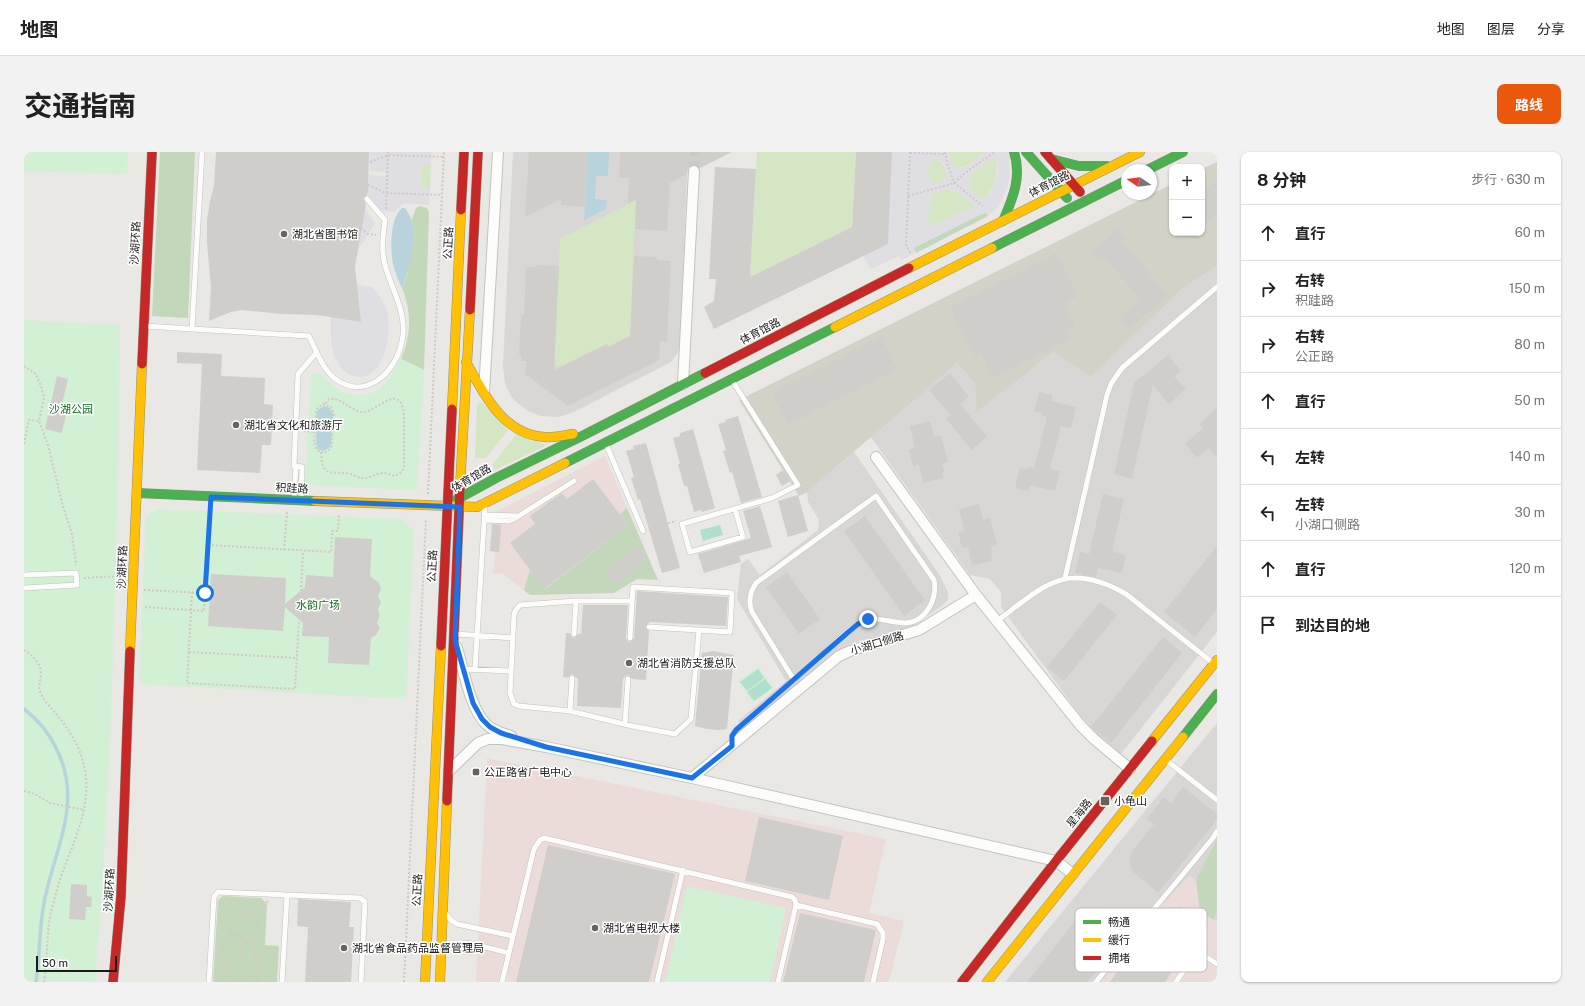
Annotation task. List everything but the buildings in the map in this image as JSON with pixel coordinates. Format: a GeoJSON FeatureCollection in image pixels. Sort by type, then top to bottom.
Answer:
{"type":"FeatureCollection","features":[{"type":"Feature","properties":{"kind":"main road","name":"沙湖环路"},"geometry":{"type":"LineString","coordinates":[[113,982],[121,896],[143,326],[152,152]]}},
{"type":"Feature","properties":{"kind":"main road","name":"公正路"},"geometry":{"type":"LineString","coordinates":[[425,982],[464,152]]}},
{"type":"Feature","properties":{"kind":"main road"},"geometry":{"type":"LineString","coordinates":[[440,982],[466,362],[478,152]]}},
{"type":"Feature","properties":{"kind":"main road"},"geometry":{"type":"LineString","coordinates":[[1003,221],[1012,201],[1017,183],[1018,167],[1014,152]]}},
{"type":"Feature","properties":{"kind":"main road"},"geometry":{"type":"LineString","coordinates":[[1026,152],[1074,206]]}},
{"type":"Feature","properties":{"kind":"main road","name":"体育馆路"},"geometry":{"type":"LineString","coordinates":[[447,507],[460,496],[683,384],[872,286],[1140,152]]}},
{"type":"Feature","properties":{"kind":"main road"},"geometry":{"type":"LineString","coordinates":[[1157,165],[1183,152]]}},
{"type":"Feature","properties":{"kind":"main road"},"geometry":{"type":"LineString","coordinates":[[1048,155],[1079,166],[1112,166]]}},
{"type":"Feature","properties":{"kind":"main road"},"geometry":{"type":"LineString","coordinates":[[1048,155],[1087,200]]}},
{"type":"Feature","properties":{"kind":"main road","name":"体育馆路"},"geometry":{"type":"LineString","coordinates":[[447,507],[477,507],[1121,183]]}},
{"type":"Feature","properties":{"kind":"main road"},"geometry":{"type":"LineString","coordinates":[[466,362],[484,392],[503,418],[515,428],[526,434],[551,438],[572,434],[584,434]]}},
{"type":"Feature","properties":{"kind":"main road","name":"积跬路"},"geometry":{"type":"LineString","coordinates":[[137,493],[447,507]]}},
{"type":"Feature","properties":{"kind":"main road","name":"星海路"},"geometry":{"type":"LineString","coordinates":[[962,982],[1056,861],[1216,662]]}},
{"type":"Feature","properties":{"kind":"main road"},"geometry":{"type":"LineString","coordinates":[[987,982],[1217,694]]}},
{"type":"Feature","properties":{"kind":"street"},"geometry":{"type":"LineString","coordinates":[[484,392],[498,152]]}},
{"type":"Feature","properties":{"kind":"street"},"geometry":{"type":"LineString","coordinates":[[683,384],[694,171]]}},
{"type":"Feature","properties":{"kind":"street"},"geometry":{"type":"LineString","coordinates":[[876,457],[976,595],[1081,726],[1099,744],[1130,769]]}},
{"type":"Feature","properties":{"kind":"street","name":"小湖口侧路"},"geometry":{"type":"LineString","coordinates":[[692,778],[839,656],[850,651],[919,630],[976,595]]}},
{"type":"Feature","properties":{"kind":"street"},"geometry":{"type":"LineString","coordinates":[[455,637],[473,703],[486,724],[501,733],[546,747]]}},
{"type":"Feature","properties":{"kind":"street"},"geometry":{"type":"LineString","coordinates":[[449,771],[474,746],[488,739],[502,739],[692,778],[1056,861],[1073,874]]}},
{"type":"Feature","properties":{"kind":"lane"},"geometry":{"type":"LineString","coordinates":[[192,329],[202,152]]}},
{"type":"Feature","properties":{"kind":"lane"},"geometry":{"type":"LineString","coordinates":[[143,326],[309,336],[329,373],[334,377],[345,383],[361,387],[373,385],[385,374],[398,355],[402,342],[404,322],[384,264],[382,244],[385,220],[367,199]]}},
{"type":"Feature","properties":{"kind":"lane"},"geometry":{"type":"LineString","coordinates":[[1065,578],[1107,395],[1111,384],[1122,368],[1217,287]]}},
{"type":"Feature","properties":{"kind":"lane"},"geometry":{"type":"LineString","coordinates":[[294,500],[298,374],[317,352]]}},
{"type":"Feature","properties":{"kind":"lane"},"geometry":{"type":"LineString","coordinates":[[732,380],[798,486],[772,498],[682,524],[690,552],[743,537],[735,509]]}},
{"type":"Feature","properties":{"kind":"lane"},"geometry":{"type":"LineString","coordinates":[[605,443],[642,531]]}},
{"type":"Feature","properties":{"kind":"lane"},"geometry":{"type":"LineString","coordinates":[[484,517],[512,520],[574,481]]}},
{"type":"Feature","properties":{"kind":"lane"},"geometry":{"type":"LineString","coordinates":[[732,746],[732,736],[736,730],[794,680],[846,634],[863,621],[868,619],[910,622],[919,619],[932,602],[935,591],[934,580],[876,496],[756,583],[753,588],[749,603],[752,612],[794,680]]}},
{"type":"Feature","properties":{"kind":"lane"},"geometry":{"type":"LineString","coordinates":[[475,669],[485,503]]}},
{"type":"Feature","properties":{"kind":"lane"},"geometry":{"type":"LineString","coordinates":[[24,575],[76,575],[77,585],[24,588]]}},
{"type":"Feature","properties":{"kind":"lane"},"geometry":{"type":"LineString","coordinates":[[997,621],[1039,589],[1065,578],[1080,578],[1099,581],[1126,594],[1216,662]]}},
{"type":"Feature","properties":{"kind":"lane"},"geometry":{"type":"LineString","coordinates":[[630,638],[632,626],[633,588],[732,593],[730,632],[649,627]]}},
{"type":"Feature","properties":{"kind":"lane"},"geometry":{"type":"LineString","coordinates":[[574,634],[576,601]]}},
{"type":"Feature","properties":{"kind":"lane"},"geometry":{"type":"LineString","coordinates":[[632,601],[576,601],[520,605],[515,611],[514,615],[510,671],[510,693],[514,704],[519,706],[570,711],[675,734],[690,722],[692,715],[699,630]]}},
{"type":"Feature","properties":{"kind":"lane"},"geometry":{"type":"LineString","coordinates":[[455,637],[477,636],[513,638]]}},
{"type":"Feature","properties":{"kind":"lane"},"geometry":{"type":"LineString","coordinates":[[463,669],[510,671]]}},
{"type":"Feature","properties":{"kind":"lane"},"geometry":{"type":"LineString","coordinates":[[570,711],[572,678]]}},
{"type":"Feature","properties":{"kind":"lane"},"geometry":{"type":"LineString","coordinates":[[625,724],[628,679]]}},
{"type":"Feature","properties":{"kind":"lane"},"geometry":{"type":"LineString","coordinates":[[1165,759],[1217,800]]}},
{"type":"Feature","properties":{"kind":"lane"},"geometry":{"type":"LineString","coordinates":[[1155,908],[1213,838],[1217,831]]}},
{"type":"Feature","properties":{"kind":"lane"},"geometry":{"type":"LineString","coordinates":[[502,982],[534,849],[540,840],[549,838],[787,895],[795,900],[796,905],[778,982]]}},
{"type":"Feature","properties":{"kind":"lane"},"geometry":{"type":"LineString","coordinates":[[657,982],[683,870]]}},
{"type":"Feature","properties":{"kind":"lane"},"geometry":{"type":"LineString","coordinates":[[209,982],[214,897],[218,892],[360,898],[365,902],[362,982]]}},
{"type":"Feature","properties":{"kind":"lane"},"geometry":{"type":"LineString","coordinates":[[282,982],[287,895]]}},
{"type":"Feature","properties":{"kind":"lane"},"geometry":{"type":"LineString","coordinates":[[796,905],[878,924],[883,933],[883,939],[873,982]]}},
{"type":"Feature","properties":{"kind":"lane"},"geometry":{"type":"LineString","coordinates":[[443,909],[447,917],[457,924],[514,936]]}},
{"type":"Feature","properties":{"kind":"lane"},"geometry":{"type":"LineString","coordinates":[[442,951],[451,944],[461,942],[509,953]]}},
{"type":"Feature","properties":{"kind":"lane"},"geometry":{"type":"LineString","coordinates":[[1207,958],[1217,964]]}},
{"type":"Feature","properties":{"kind":"lane"},"geometry":{"type":"LineString","coordinates":[[1096,982],[1104,972]]}},
{"type":"Feature","properties":{"kind":"lane"},"geometry":{"type":"LineString","coordinates":[[1176,982],[1183,972]]}},
{"type":"Feature","properties":{"kind":"path"},"geometry":{"type":"LineString","coordinates":[[404,982],[444,152]]}},
{"type":"Feature","properties":{"kind":"path"},"geometry":{"type":"LineString","coordinates":[[911,255],[906,245],[910,152],[945,153],[954,183],[983,206]]}},
{"type":"Feature","properties":{"kind":"path"},"geometry":{"type":"LineString","coordinates":[[908,196],[954,183],[965,173],[995,152]]}},
{"type":"Feature","properties":{"kind":"path"},"geometry":{"type":"LineString","coordinates":[[370,162],[388,153],[444,157]]}},
{"type":"Feature","properties":{"kind":"path"},"geometry":{"type":"LineString","coordinates":[[385,220],[388,153]]}},
{"type":"Feature","properties":{"kind":"path"},"geometry":{"type":"LineString","coordinates":[[368,185],[386,193],[442,195]]}},
{"type":"Feature","properties":{"kind":"path"},"geometry":{"type":"LineString","coordinates":[[361,228],[368,234],[384,235]]}},
{"type":"Feature","properties":{"kind":"path"},"geometry":{"type":"LineString","coordinates":[[24,366],[36,374],[42,389],[44,398],[39,421],[48,445],[62,503],[72,534],[76,575],[133,575]]}},
{"type":"Feature","properties":{"kind":"path"},"geometry":{"type":"LineString","coordinates":[[321,452],[321,460],[324,468],[335,474],[350,474],[365,478],[382,473],[395,476],[402,472],[404,466],[404,408],[400,403],[393,400],[387,400],[364,412],[354,409],[335,399],[329,399],[325,404],[319,406],[317,409],[315,424],[315,447],[321,452],[328,451],[332,444],[333,410],[325,404]]}},
{"type":"Feature","properties":{"kind":"path"},"geometry":{"type":"LineString","coordinates":[[24,444],[29,420],[39,421]]}},
{"type":"Feature","properties":{"kind":"path"},"geometry":{"type":"LineString","coordinates":[[296,423],[315,424]]}},
{"type":"Feature","properties":{"kind":"path"},"geometry":{"type":"LineString","coordinates":[[295,431],[315,432]]}},
{"type":"Feature","properties":{"kind":"path"},"geometry":{"type":"LineString","coordinates":[[132,607],[204,611],[211,497]]}},
{"type":"Feature","properties":{"kind":"path"},"geometry":{"type":"LineString","coordinates":[[284,550],[294,500]]}},
{"type":"Feature","properties":{"kind":"path"},"geometry":{"type":"LineString","coordinates":[[208,545],[331,552],[332,531],[338,531],[340,502]]}},
{"type":"Feature","properties":{"kind":"path"},"geometry":{"type":"LineString","coordinates":[[642,531],[681,520],[682,524]]}},
{"type":"Feature","properties":{"kind":"path"},"geometry":{"type":"LineString","coordinates":[[301,591],[303,551]]}},
{"type":"Feature","properties":{"kind":"path"},"geometry":{"type":"LineString","coordinates":[[133,589],[205,593]]}},
{"type":"Feature","properties":{"kind":"path"},"geometry":{"type":"LineString","coordinates":[[192,592],[187,683],[295,689],[299,620]]}},
{"type":"Feature","properties":{"kind":"path"},"geometry":{"type":"LineString","coordinates":[[24,650],[32,656],[40,668],[41,672],[39,686],[42,696],[60,718],[82,756],[88,788],[84,810],[58,885],[52,910],[48,930],[44,982]]}},
{"type":"Feature","properties":{"kind":"path"},"geometry":{"type":"LineString","coordinates":[[189,652],[297,658]]}},
{"type":"Feature","properties":{"kind":"path"},"geometry":{"type":"LineString","coordinates":[[24,791],[35,794],[53,804],[84,810]]}},
{"type":"Feature","properties":{"kind":"path"},"geometry":{"type":"LineString","coordinates":[[252,915],[259,913],[264,908],[271,894]]}},
{"type":"Feature","properties":{"kind":"path"},"geometry":{"type":"LineString","coordinates":[[233,935],[229,927],[232,917],[236,913],[243,912],[252,915],[258,922],[256,935],[252,940],[241,946],[239,951],[246,970],[244,976],[239,982]]}},
{"type":"Feature","properties":{"kind":"path"},"geometry":{"type":"LineString","coordinates":[[223,982],[229,972],[230,967],[224,956],[223,943],[226,936],[229,934],[246,942],[253,949],[256,956],[258,982]]}},
{"type":"Feature","properties":{"kind":"shaded area"},"geometry":{"type":"Polygon","coordinates":[[[369,152],[432,152],[431,165],[422,165],[420,187],[430,188],[429,205],[404,203],[395,212],[379,210],[367,194],[369,175],[385,176],[386,172],[370,171],[369,152]]]}},
{"type":"Feature","properties":{"kind":"shaded area"},"geometry":{"type":"Polygon","coordinates":[[[513,152],[688,152],[680,344],[677,354],[671,362],[574,412],[562,416],[541,416],[528,411],[515,401],[505,384],[503,366],[513,152]]]}},
{"type":"Feature","properties":{"kind":"shaded area"},"geometry":{"type":"Polygon","coordinates":[[[892,152],[949,152],[951,163],[955,167],[961,168],[967,166],[985,152],[1009,152],[1010,170],[1008,186],[998,207],[988,216],[985,212],[914,248],[916,253],[901,260],[899,256],[871,269],[863,256],[888,243],[892,152]],[[996,157],[973,173],[969,179],[970,189],[984,200],[991,192],[998,171],[996,157]],[[934,158],[927,174],[934,185],[943,182],[947,174],[943,163],[934,158]],[[951,190],[933,194],[927,219],[933,226],[975,206],[960,194],[951,190]]]}},
{"type":"Feature","properties":{"kind":"shaded area"},"geometry":{"type":"Polygon","coordinates":[[[1217,162],[1217,266],[1181,290],[1091,377],[1053,352],[977,412],[975,383],[957,363],[807,492],[799,496],[739,400],[1140,200],[1157,200],[1157,191],[1169,185],[1169,236],[1205,236],[1205,168],[1217,162]]]}},
{"type":"Feature","properties":{"kind":"shaded area"},"geometry":{"type":"Polygon","coordinates":[[[365,209],[375,223],[357,251],[365,209]]]}},
{"type":"Feature","properties":{"kind":"shaded area"},"geometry":{"type":"Polygon","coordinates":[[[1217,266],[1217,632],[1121,754],[1099,736],[1080,715],[1001,607],[1001,592],[990,579],[970,575],[870,436],[957,363],[975,383],[978,411],[1053,352],[1091,377],[1181,290],[1217,266]]]}},
{"type":"Feature","properties":{"kind":"shaded area"},"geometry":{"type":"Polygon","coordinates":[[[356,284],[372,287],[379,295],[387,310],[389,327],[384,355],[377,368],[369,375],[361,377],[350,375],[342,369],[334,356],[331,340],[331,316],[361,322],[356,284]]]}},
{"type":"Feature","properties":{"kind":"shaded area"},"geometry":{"type":"Polygon","coordinates":[[[854,452],[939,574],[948,592],[948,599],[943,605],[911,627],[852,643],[843,647],[744,730],[738,721],[786,681],[737,599],[741,564],[748,559],[760,575],[818,530],[819,520],[808,502],[807,492],[854,452]]]}},
{"type":"Feature","properties":{"kind":"shaded area"},"geometry":{"type":"Polygon","coordinates":[[[605,456],[658,580],[637,579],[614,593],[530,595],[503,574],[493,573],[495,552],[490,551],[492,524],[496,524],[497,511],[605,456]]]}},
{"type":"Feature","properties":{"kind":"shaded area"},"geometry":{"type":"Polygon","coordinates":[[[1217,723],[1217,921],[1207,916],[1207,908],[1199,908],[1196,881],[1160,908],[1075,908],[1075,972],[1110,972],[1102,982],[1005,982],[1217,723]]]}},
{"type":"Feature","properties":{"kind":"shaded area"},"geometry":{"type":"Polygon","coordinates":[[[487,758],[886,839],[869,913],[904,921],[889,982],[476,982],[487,758]]]}},
{"type":"Feature","properties":{"kind":"shaded area"},"geometry":{"type":"Polygon","coordinates":[[[1189,876],[1196,880],[1200,908],[1159,908],[1189,876]]]}},
{"type":"Feature","properties":{"kind":"shaded area"},"geometry":{"type":"Polygon","coordinates":[[[1207,916],[1217,921],[1217,982],[1102,982],[1110,972],[1207,972],[1207,916]]]}},
{"type":"Feature","properties":{"kind":"green space"},"geometry":{"type":"Polygon","coordinates":[[[24,152],[128,152],[127,174],[24,171],[24,152]]]}},
{"type":"Feature","properties":{"kind":"green space"},"geometry":{"type":"Polygon","coordinates":[[[160,152],[195,152],[188,318],[152,316],[160,152]]]}},
{"type":"Feature","properties":{"kind":"green space"},"geometry":{"type":"Polygon","coordinates":[[[757,152],[856,152],[852,227],[750,277],[757,152]]]}},
{"type":"Feature","properties":{"kind":"green space"},"geometry":{"type":"Polygon","coordinates":[[[949,152],[985,152],[969,164],[957,168],[953,166],[950,161],[949,152]]]}},
{"type":"Feature","properties":{"kind":"green space"},"geometry":{"type":"Polygon","coordinates":[[[996,156],[997,168],[994,185],[984,200],[970,189],[970,178],[977,170],[996,156]]]}},
{"type":"Feature","properties":{"kind":"green space"},"geometry":{"type":"Polygon","coordinates":[[[934,157],[941,162],[947,171],[947,174],[944,182],[934,185],[927,174],[934,157]]]}},
{"type":"Feature","properties":{"kind":"green space"},"geometry":{"type":"Polygon","coordinates":[[[422,165],[431,165],[430,188],[420,187],[422,165]]]}},
{"type":"Feature","properties":{"kind":"green space"},"geometry":{"type":"Polygon","coordinates":[[[946,190],[958,193],[975,206],[933,226],[927,219],[933,193],[946,190]]]}},
{"type":"Feature","properties":{"kind":"green space"},"geometry":{"type":"Polygon","coordinates":[[[636,200],[630,336],[608,347],[606,344],[560,367],[554,364],[560,239],[636,200]]]}},
{"type":"Feature","properties":{"kind":"green space"},"geometry":{"type":"Polygon","coordinates":[[[420,206],[427,208],[429,213],[424,370],[401,359],[407,342],[409,324],[409,315],[402,288],[407,275],[413,232],[411,221],[416,208],[420,206]]]}},
{"type":"Feature","properties":{"kind":"green space"},"geometry":{"type":"Polygon","coordinates":[[[986,212],[988,216],[916,253],[913,248],[986,212]]]}},
{"type":"Feature","properties":{"kind":"green space","name":"沙湖公园"},"geometry":{"type":"Polygon","coordinates":[[[24,320],[120,325],[116,571],[110,736],[95,982],[24,982],[24,320]]]}},
{"type":"Feature","properties":{"kind":"green space"},"geometry":{"type":"Polygon","coordinates":[[[401,359],[424,370],[417,490],[305,485],[311,375],[313,373],[320,373],[338,390],[356,395],[367,394],[374,392],[385,384],[401,359]]]}},
{"type":"Feature","properties":{"kind":"green space"},"geometry":{"type":"Polygon","coordinates":[[[480,401],[508,430],[486,458],[475,458],[477,406],[480,401]]]}},
{"type":"Feature","properties":{"kind":"green space"},"geometry":{"type":"Polygon","coordinates":[[[516,435],[545,444],[545,446],[495,470],[493,464],[516,435]]]}},
{"type":"Feature","properties":{"kind":"green space"},"geometry":{"type":"Polygon","coordinates":[[[627,508],[658,580],[637,579],[614,593],[530,595],[524,590],[530,570],[545,589],[628,525],[620,514],[627,508]]]}},
{"type":"Feature","properties":{"kind":"green space","name":"水韵广场"},"geometry":{"type":"Polygon","coordinates":[[[157,509],[402,519],[414,531],[406,699],[139,684],[146,516],[157,509]]]}},
{"type":"Feature","properties":{"kind":"green space"},"geometry":{"type":"Polygon","coordinates":[[[720,525],[723,535],[703,541],[700,530],[720,525]]]}},
{"type":"Feature","properties":{"kind":"green space"},"geometry":{"type":"Polygon","coordinates":[[[759,667],[774,688],[753,703],[738,681],[759,667]]]}},
{"type":"Feature","properties":{"kind":"green space"},"geometry":{"type":"Polygon","coordinates":[[[758,669],[764,678],[747,691],[740,682],[758,669]]]}},
{"type":"Feature","properties":{"kind":"green space"},"geometry":{"type":"Polygon","coordinates":[[[765,679],[772,688],[754,701],[747,692],[765,679]]]}},
{"type":"Feature","properties":{"kind":"green space"},"geometry":{"type":"Polygon","coordinates":[[[1217,839],[1217,909],[1214,920],[1207,916],[1207,908],[1200,908],[1196,880],[1217,839]]]}},
{"type":"Feature","properties":{"kind":"green space"},"geometry":{"type":"Polygon","coordinates":[[[687,886],[786,908],[770,982],[665,982],[687,886]]]}},
{"type":"Feature","properties":{"kind":"green space"},"geometry":{"type":"Polygon","coordinates":[[[223,896],[261,898],[267,904],[265,945],[279,946],[277,982],[213,982],[218,900],[223,896]]]}},
{"type":"Feature","properties":{"kind":"water"},"geometry":{"type":"Polygon","coordinates":[[[588,152],[609,152],[608,176],[596,176],[595,199],[607,200],[606,209],[584,220],[588,152]]]}},
{"type":"Feature","properties":{"kind":"water"},"geometry":{"type":"Polygon","coordinates":[[[402,208],[405,208],[410,217],[414,237],[411,259],[402,288],[394,268],[391,245],[395,220],[402,208]]]}},
{"type":"Feature","properties":{"kind":"water"},"geometry":{"type":"Polygon","coordinates":[[[324,406],[330,408],[333,414],[331,444],[330,447],[324,451],[318,449],[316,443],[317,413],[318,410],[324,406]]]}},
{"type":"Feature","properties":{"kind":"waterway"},"geometry":{"type":"LineString","coordinates":[[24,709],[42,726],[55,746],[64,766],[67,786],[67,806],[64,825],[42,913],[36,982]]}},
{"type":"Feature","properties":{"kind":"tunnel"},"geometry":{"type":"LineString","coordinates":[[694,171],[695,152]]}},
{"type":"Feature","properties":{"kind":"traffic: fast"},"geometry":{"type":"LineString","coordinates":[[1003,221],[1013,196],[1017,179],[1014,152]]}},
{"type":"Feature","properties":{"kind":"traffic: fast"},"geometry":{"type":"LineString","coordinates":[[1026,152],[1067,198]]}},
{"type":"Feature","properties":{"kind":"traffic: fast"},"geometry":{"type":"LineString","coordinates":[[1157,165],[1183,152]]}},
{"type":"Feature","properties":{"kind":"traffic: fast"},"geometry":{"type":"LineString","coordinates":[[1051,159],[1079,166],[1107,166]]}},
{"type":"Feature","properties":{"kind":"traffic: fast"},"geometry":{"type":"LineString","coordinates":[[992,248],[1121,183]]}},
{"type":"Feature","properties":{"kind":"traffic: fast"},"geometry":{"type":"LineString","coordinates":[[565,463],[835,327]]}},
{"type":"Feature","properties":{"kind":"traffic: fast"},"geometry":{"type":"LineString","coordinates":[[454,501],[496,478],[705,373]]}},
{"type":"Feature","properties":{"kind":"traffic: fast"},"geometry":{"type":"LineString","coordinates":[[137,493],[315,501]]}},
{"type":"Feature","properties":{"kind":"traffic: fast"},"geometry":{"type":"LineString","coordinates":[[1183,737],[1217,694]]}},
{"type":"Feature","properties":{"kind":"traffic: slow"},"geometry":{"type":"LineString","coordinates":[[909,268],[1140,152]]}},
{"type":"Feature","properties":{"kind":"traffic: slow"},"geometry":{"type":"LineString","coordinates":[[452,409],[461,210]]}},
{"type":"Feature","properties":{"kind":"traffic: slow"},"geometry":{"type":"LineString","coordinates":[[835,327],[992,248]]}},
{"type":"Feature","properties":{"kind":"traffic: slow"},"geometry":{"type":"LineString","coordinates":[[460,487],[470,310]]}},
{"type":"Feature","properties":{"kind":"traffic: slow"},"geometry":{"type":"LineString","coordinates":[[466,362],[496,411],[517,429],[530,435],[545,437],[573,434]]}},
{"type":"Feature","properties":{"kind":"traffic: slow"},"geometry":{"type":"LineString","coordinates":[[130,651],[142,364]]}},
{"type":"Feature","properties":{"kind":"traffic: slow"},"geometry":{"type":"LineString","coordinates":[[315,501],[477,507],[565,463]]}},
{"type":"Feature","properties":{"kind":"traffic: slow"},"geometry":{"type":"LineString","coordinates":[[425,982],[441,646]]}},
{"type":"Feature","properties":{"kind":"traffic: slow"},"geometry":{"type":"LineString","coordinates":[[1152,741],[1217,660]]}},
{"type":"Feature","properties":{"kind":"traffic: slow"},"geometry":{"type":"LineString","coordinates":[[987,982],[1183,737]]}},
{"type":"Feature","properties":{"kind":"traffic: slow"},"geometry":{"type":"LineString","coordinates":[[440,982],[447,801]]}},
{"type":"Feature","properties":{"kind":"traffic: jam"},"geometry":{"type":"LineString","coordinates":[[142,364],[152,152]]}},
{"type":"Feature","properties":{"kind":"traffic: jam"},"geometry":{"type":"LineString","coordinates":[[461,210],[464,152]]}},
{"type":"Feature","properties":{"kind":"traffic: jam"},"geometry":{"type":"LineString","coordinates":[[470,310],[478,152]]}},
{"type":"Feature","properties":{"kind":"traffic: jam"},"geometry":{"type":"LineString","coordinates":[[1045,152],[1080,192]]}},
{"type":"Feature","properties":{"kind":"traffic: jam"},"geometry":{"type":"LineString","coordinates":[[705,373],[909,268]]}},
{"type":"Feature","properties":{"kind":"traffic: jam"},"geometry":{"type":"LineString","coordinates":[[441,646],[452,409]]}},
{"type":"Feature","properties":{"kind":"traffic: jam"},"geometry":{"type":"LineString","coordinates":[[447,801],[460,487]]}},
{"type":"Feature","properties":{"kind":"traffic: jam"},"geometry":{"type":"LineString","coordinates":[[113,982],[121,896],[130,651]]}},
{"type":"Feature","properties":{"kind":"traffic: jam"},"geometry":{"type":"LineString","coordinates":[[962,982],[1152,741]]}},
{"type":"Feature","properties":{"kind":"place","name":"湖北省图书馆"},"geometry":{"type":"Point","coordinates":[284,234]}},
{"type":"Feature","properties":{"kind":"place","name":"湖北省文化和旅游厅"},"geometry":{"type":"Point","coordinates":[236,425]}},
{"type":"Feature","properties":{"kind":"place","name":"湖北省消防支援总队"},"geometry":{"type":"Point","coordinates":[629,663]}},
{"type":"Feature","properties":{"kind":"place","name":"公正路省广电中心"},"geometry":{"type":"Point","coordinates":[476,772]}},
{"type":"Feature","properties":{"kind":"place","name":"小龟山"},"geometry":{"type":"Point","coordinates":[1105,801]}},
{"type":"Feature","properties":{"kind":"place","name":"湖北省电视大楼"},"geometry":{"type":"Point","coordinates":[595,928]}},
{"type":"Feature","properties":{"kind":"place","name":"湖北省食品药品监督管理局"},"geometry":{"type":"Point","coordinates":[344,948]}},
{"type":"Feature","properties":{"kind":"route"},"geometry":{"type":"LineString","coordinates":[[205,593],[211,497],[460,507],[455,640],[473,703],[486,724],[501,733],[546,747],[692,778],[732,746],[732,736],[736,730],[846,634],[858,624],[868,619]]}}]}
